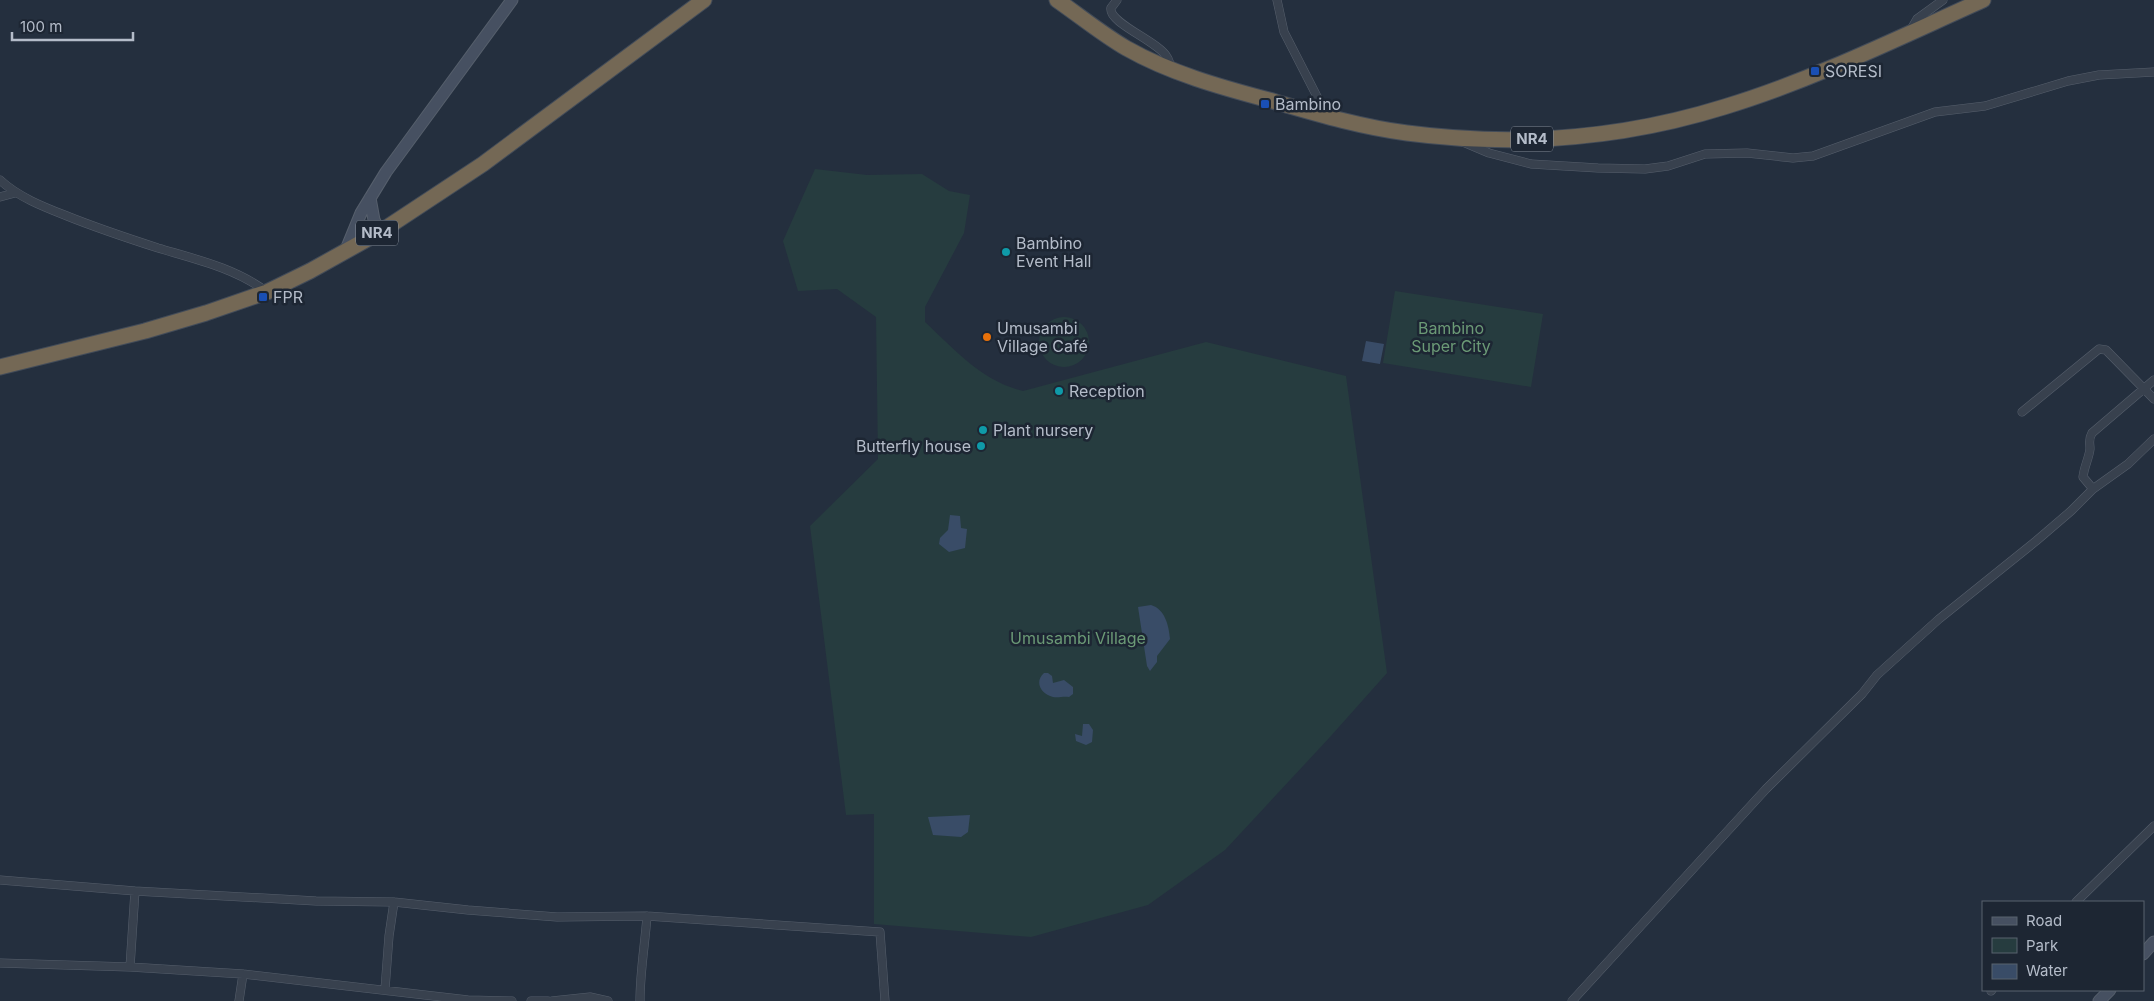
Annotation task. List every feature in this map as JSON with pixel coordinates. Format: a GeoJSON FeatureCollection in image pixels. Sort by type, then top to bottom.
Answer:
{"type":"FeatureCollection","features":[{"type":"Feature","properties":{"kind":"highway","name":"NR4"},"geometry":{"type":"LineString","coordinates":[[0,367],[146,331],[267,292],[345,252],[380,232],[483,164],[704,0]]}},
{"type":"Feature","properties":{"kind":"highway","name":"NR4"},"geometry":{"type":"LineString","coordinates":[[1057,0],[1125,47],[1170,68],[1235,91],[1327,116],[1405,132],[1452,138],[1508,140],[1596,135],[1681,119],[1725,107],[1821,71],[1983,0]]}},
{"type":"Feature","properties":{"kind":"highway","name":"NR4"},"geometry":{"type":"LineString","coordinates":[[1063,0],[1080,16]]}},
{"type":"Feature","properties":{"kind":"street"},"geometry":{"type":"LineString","coordinates":[[345,252],[370,198],[396,157],[512,0]]}},
{"type":"Feature","properties":{"kind":"street"},"geometry":{"type":"LineString","coordinates":[[1117,0],[1110,8],[1111,16],[1158,46],[1168,58],[1170,68]]}},
{"type":"Feature","properties":{"kind":"street"},"geometry":{"type":"LineString","coordinates":[[1276,0],[1284,32],[1327,116]]}},
{"type":"Feature","properties":{"kind":"street"},"geometry":{"type":"LineString","coordinates":[[1909,33],[1917,19],[1943,0]]}},
{"type":"Feature","properties":{"kind":"street"},"geometry":{"type":"LineString","coordinates":[[1452,138],[1489,153],[1531,164],[1598,168],[1645,169],[1668,166],[1705,154],[1747,153],[1792,158],[1813,156],[1935,112],[1993,104],[2059,83],[2091,76],[2154,72]]}},
{"type":"Feature","properties":{"kind":"street"},"geometry":{"type":"LineString","coordinates":[[0,180],[15,193],[56,212],[114,234],[242,276],[267,292]]}},
{"type":"Feature","properties":{"kind":"street"},"geometry":{"type":"LineString","coordinates":[[0,197],[15,193]]}},
{"type":"Feature","properties":{"kind":"street"},"geometry":{"type":"LineString","coordinates":[[370,198],[374,220],[380,232]]}},
{"type":"Feature","properties":{"kind":"street"},"geometry":{"type":"LineString","coordinates":[[2022,412],[2099,349],[2106,350],[2154,398]]}},
{"type":"Feature","properties":{"kind":"street"},"geometry":{"type":"LineString","coordinates":[[2093,489],[2084,477],[2084,466],[2090,449],[2088,440],[2092,433],[2154,380]]}},
{"type":"Feature","properties":{"kind":"street"},"geometry":{"type":"LineString","coordinates":[[1572,1001],[1766,790],[1862,694],[1877,676],[1939,619],[2071,511],[2093,489],[2128,464],[2154,439]]}},
{"type":"Feature","properties":{"kind":"street"},"geometry":{"type":"LineString","coordinates":[[2077,901],[2154,826]]}},
{"type":"Feature","properties":{"kind":"street"},"geometry":{"type":"LineString","coordinates":[[0,880],[134,891],[316,901],[394,902],[558,917],[647,916],[880,932],[885,1001]]}},
{"type":"Feature","properties":{"kind":"street"},"geometry":{"type":"LineString","coordinates":[[130,967],[134,891]]}},
{"type":"Feature","properties":{"kind":"street"},"geometry":{"type":"LineString","coordinates":[[385,989],[394,902]]}},
{"type":"Feature","properties":{"kind":"street"},"geometry":{"type":"LineString","coordinates":[[640,1001],[640,980],[645,951],[647,916]]}},
{"type":"Feature","properties":{"kind":"street"},"geometry":{"type":"LineString","coordinates":[[2144,953],[2154,942]]}},
{"type":"Feature","properties":{"kind":"street"},"geometry":{"type":"LineString","coordinates":[[0,963],[130,967],[243,974],[468,1000],[512,1001]]}},
{"type":"Feature","properties":{"kind":"street"},"geometry":{"type":"LineString","coordinates":[[239,1001],[243,974]]}},
{"type":"Feature","properties":{"kind":"street"},"geometry":{"type":"LineString","coordinates":[[2099,1001],[2109,991]]}},
{"type":"Feature","properties":{"kind":"street"},"geometry":{"type":"LineString","coordinates":[[531,1001],[590,997],[608,1001]]}},
{"type":"Feature","properties":{"kind":"green space","name":"Umusambi Village"},"geometry":{"type":"Polygon","coordinates":[[[815,169],[867,175],[922,174],[949,191],[970,195],[964,233],[925,307],[925,322],[958,354],[982,372],[1008,386],[1023,391],[1206,342],[1346,376],[1387,673],[1225,850],[1148,905],[1031,937],[874,924],[874,814],[846,815],[810,526],[878,459],[876,317],[837,289],[798,291],[783,241],[815,169]]]}},
{"type":"Feature","properties":{"kind":"green space","name":"Bambino Super City"},"geometry":{"type":"Polygon","coordinates":[[[1395,291],[1543,314],[1531,387],[1383,363],[1395,291]]]}},
{"type":"Feature","properties":{"kind":"green space"},"geometry":{"type":"Polygon","coordinates":[[[1064,317],[1082,324],[1089,342],[1082,360],[1064,367],[1046,360],[1039,342],[1046,324],[1064,317]]]}},
{"type":"Feature","properties":{"kind":"water"},"geometry":{"type":"Polygon","coordinates":[[[1366,341],[1384,344],[1380,364],[1362,361],[1366,341]]]}},
{"type":"Feature","properties":{"kind":"water"},"geometry":{"type":"Polygon","coordinates":[[[950,515],[960,516],[961,528],[967,529],[965,548],[949,552],[939,544],[940,538],[948,530],[950,515]]]}},
{"type":"Feature","properties":{"kind":"water"},"geometry":{"type":"Polygon","coordinates":[[[1151,605],[1163,614],[1169,629],[1170,639],[1157,656],[1157,662],[1150,671],[1147,666],[1138,607],[1151,605]]]}},
{"type":"Feature","properties":{"kind":"water"},"geometry":{"type":"Polygon","coordinates":[[[1044,673],[1052,676],[1053,683],[1064,680],[1073,687],[1073,694],[1069,697],[1055,697],[1045,693],[1039,684],[1044,673]]]}},
{"type":"Feature","properties":{"kind":"water"},"geometry":{"type":"Polygon","coordinates":[[[1083,724],[1089,724],[1093,730],[1092,742],[1086,745],[1076,741],[1075,734],[1082,736],[1083,724]]]}},
{"type":"Feature","properties":{"kind":"water"},"geometry":{"type":"Polygon","coordinates":[[[970,815],[968,832],[961,837],[933,835],[928,817],[970,815]]]}},
{"type":"Feature","properties":{"kind":"place","name":"SORESI"},"geometry":{"type":"Point","coordinates":[1815,71]}},
{"type":"Feature","properties":{"kind":"place","name":"Bambino"},"geometry":{"type":"Point","coordinates":[1265,104]}},
{"type":"Feature","properties":{"kind":"place","name":"Bambino Event Hall"},"geometry":{"type":"Point","coordinates":[1006,252]}},
{"type":"Feature","properties":{"kind":"place","name":"FPR"},"geometry":{"type":"Point","coordinates":[263,297]}},
{"type":"Feature","properties":{"kind":"place","name":"Umusambi Village Café"},"geometry":{"type":"Point","coordinates":[987,337]}},
{"type":"Feature","properties":{"kind":"place","name":"Reception"},"geometry":{"type":"Point","coordinates":[1059,391]}},
{"type":"Feature","properties":{"kind":"place","name":"Plant nursery"},"geometry":{"type":"Point","coordinates":[983,430]}},
{"type":"Feature","properties":{"kind":"place","name":"Butterfly house"},"geometry":{"type":"Point","coordinates":[981,446]}}]}
